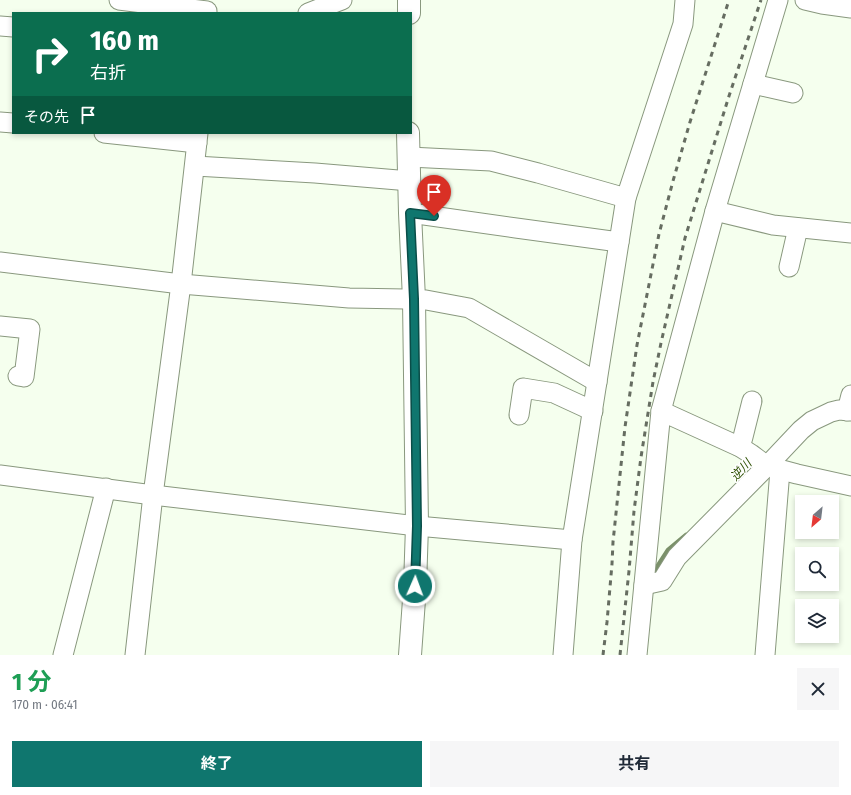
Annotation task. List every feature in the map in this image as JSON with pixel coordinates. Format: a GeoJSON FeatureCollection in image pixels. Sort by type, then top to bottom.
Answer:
{"type":"FeatureCollection","features":[{"type":"Feature","properties":{"kind":"main road"},"geometry":{"type":"LineString","coordinates":[[409,0],[409,12]]}},
{"type":"Feature","properties":{"kind":"main road"},"geometry":{"type":"LineString","coordinates":[[408,134],[414,299],[417,526],[415,586],[410,655]]}},
{"type":"Feature","properties":{"kind":"street"},"geometry":{"type":"LineString","coordinates":[[119,0],[207,8]]}},
{"type":"Feature","properties":{"kind":"street"},"geometry":{"type":"LineString","coordinates":[[311,12],[342,0]]}},
{"type":"Feature","properties":{"kind":"street"},"geometry":{"type":"LineString","coordinates":[[637,655],[661,411],[715,211],[778,0]]}},
{"type":"Feature","properties":{"kind":"street"},"geometry":{"type":"LineString","coordinates":[[805,0],[851,8]]}},
{"type":"Feature","properties":{"kind":"street"},"geometry":{"type":"LineString","coordinates":[[563,655],[572,540],[626,198],[683,24],[680,1]]}},
{"type":"Feature","properties":{"kind":"street"},"geometry":{"type":"LineString","coordinates":[[0,26],[12,27]]}},
{"type":"Feature","properties":{"kind":"street"},"geometry":{"type":"LineString","coordinates":[[753,84],[793,93]]}},
{"type":"Feature","properties":{"kind":"street"},"geometry":{"type":"LineString","coordinates":[[0,122],[12,123]]}},
{"type":"Feature","properties":{"kind":"street"},"geometry":{"type":"LineString","coordinates":[[123,134],[197,138],[181,284],[153,495],[135,655]]}},
{"type":"Feature","properties":{"kind":"street"},"geometry":{"type":"LineString","coordinates":[[409,157],[491,161],[626,198]]}},
{"type":"Feature","properties":{"kind":"street"},"geometry":{"type":"LineString","coordinates":[[195,166],[315,172],[410,181]]}},
{"type":"Feature","properties":{"kind":"street"},"geometry":{"type":"LineString","coordinates":[[715,211],[773,225],[851,233]]}},
{"type":"Feature","properties":{"kind":"street"},"geometry":{"type":"LineString","coordinates":[[410,213],[619,242]]}},
{"type":"Feature","properties":{"kind":"street"},"geometry":{"type":"LineString","coordinates":[[789,267],[798,228]]}},
{"type":"Feature","properties":{"kind":"street"},"geometry":{"type":"LineString","coordinates":[[0,262],[181,284],[349,298],[414,299],[469,308],[597,382]]}},
{"type":"Feature","properties":{"kind":"street"},"geometry":{"type":"LineString","coordinates":[[0,326],[30,329],[24,377],[18,376]]}},
{"type":"Feature","properties":{"kind":"street"},"geometry":{"type":"LineString","coordinates":[[519,415],[523,388],[554,393],[593,411]]}},
{"type":"Feature","properties":{"kind":"street"},"geometry":{"type":"LineString","coordinates":[[745,450],[743,437],[752,401]]}},
{"type":"Feature","properties":{"kind":"street"},"geometry":{"type":"LineString","coordinates":[[644,585],[662,581],[677,557],[771,467],[801,430],[812,421],[831,412],[849,407]]}},
{"type":"Feature","properties":{"kind":"street"},"geometry":{"type":"LineString","coordinates":[[661,411],[745,450],[771,467],[851,486]]}},
{"type":"Feature","properties":{"kind":"street"},"geometry":{"type":"LineString","coordinates":[[765,655],[771,467]]}},
{"type":"Feature","properties":{"kind":"street"},"geometry":{"type":"LineString","coordinates":[[0,475],[153,495],[417,526],[572,540]]}},
{"type":"Feature","properties":{"kind":"street"},"geometry":{"type":"LineString","coordinates":[[63,655],[106,488]]}},
{"type":"Feature","properties":{"kind":"waterway","name":"逆川"},"geometry":{"type":"LineString","coordinates":[[655,570],[668,550],[686,535]]}},
{"type":"Feature","properties":{"kind":"railway"},"geometry":{"type":"LineString","coordinates":[[603,655],[625,427],[637,345],[659,234],[673,181],[729,0]]}},
{"type":"Feature","properties":{"kind":"railway"},"geometry":{"type":"LineString","coordinates":[[620,655],[634,511],[641,457],[661,343],[685,238],[729,96],[761,0]]}},
{"type":"Feature","properties":{"kind":"route"},"geometry":{"type":"LineString","coordinates":[[415,586],[417,526],[414,299],[410,213],[434,216]]}}]}
